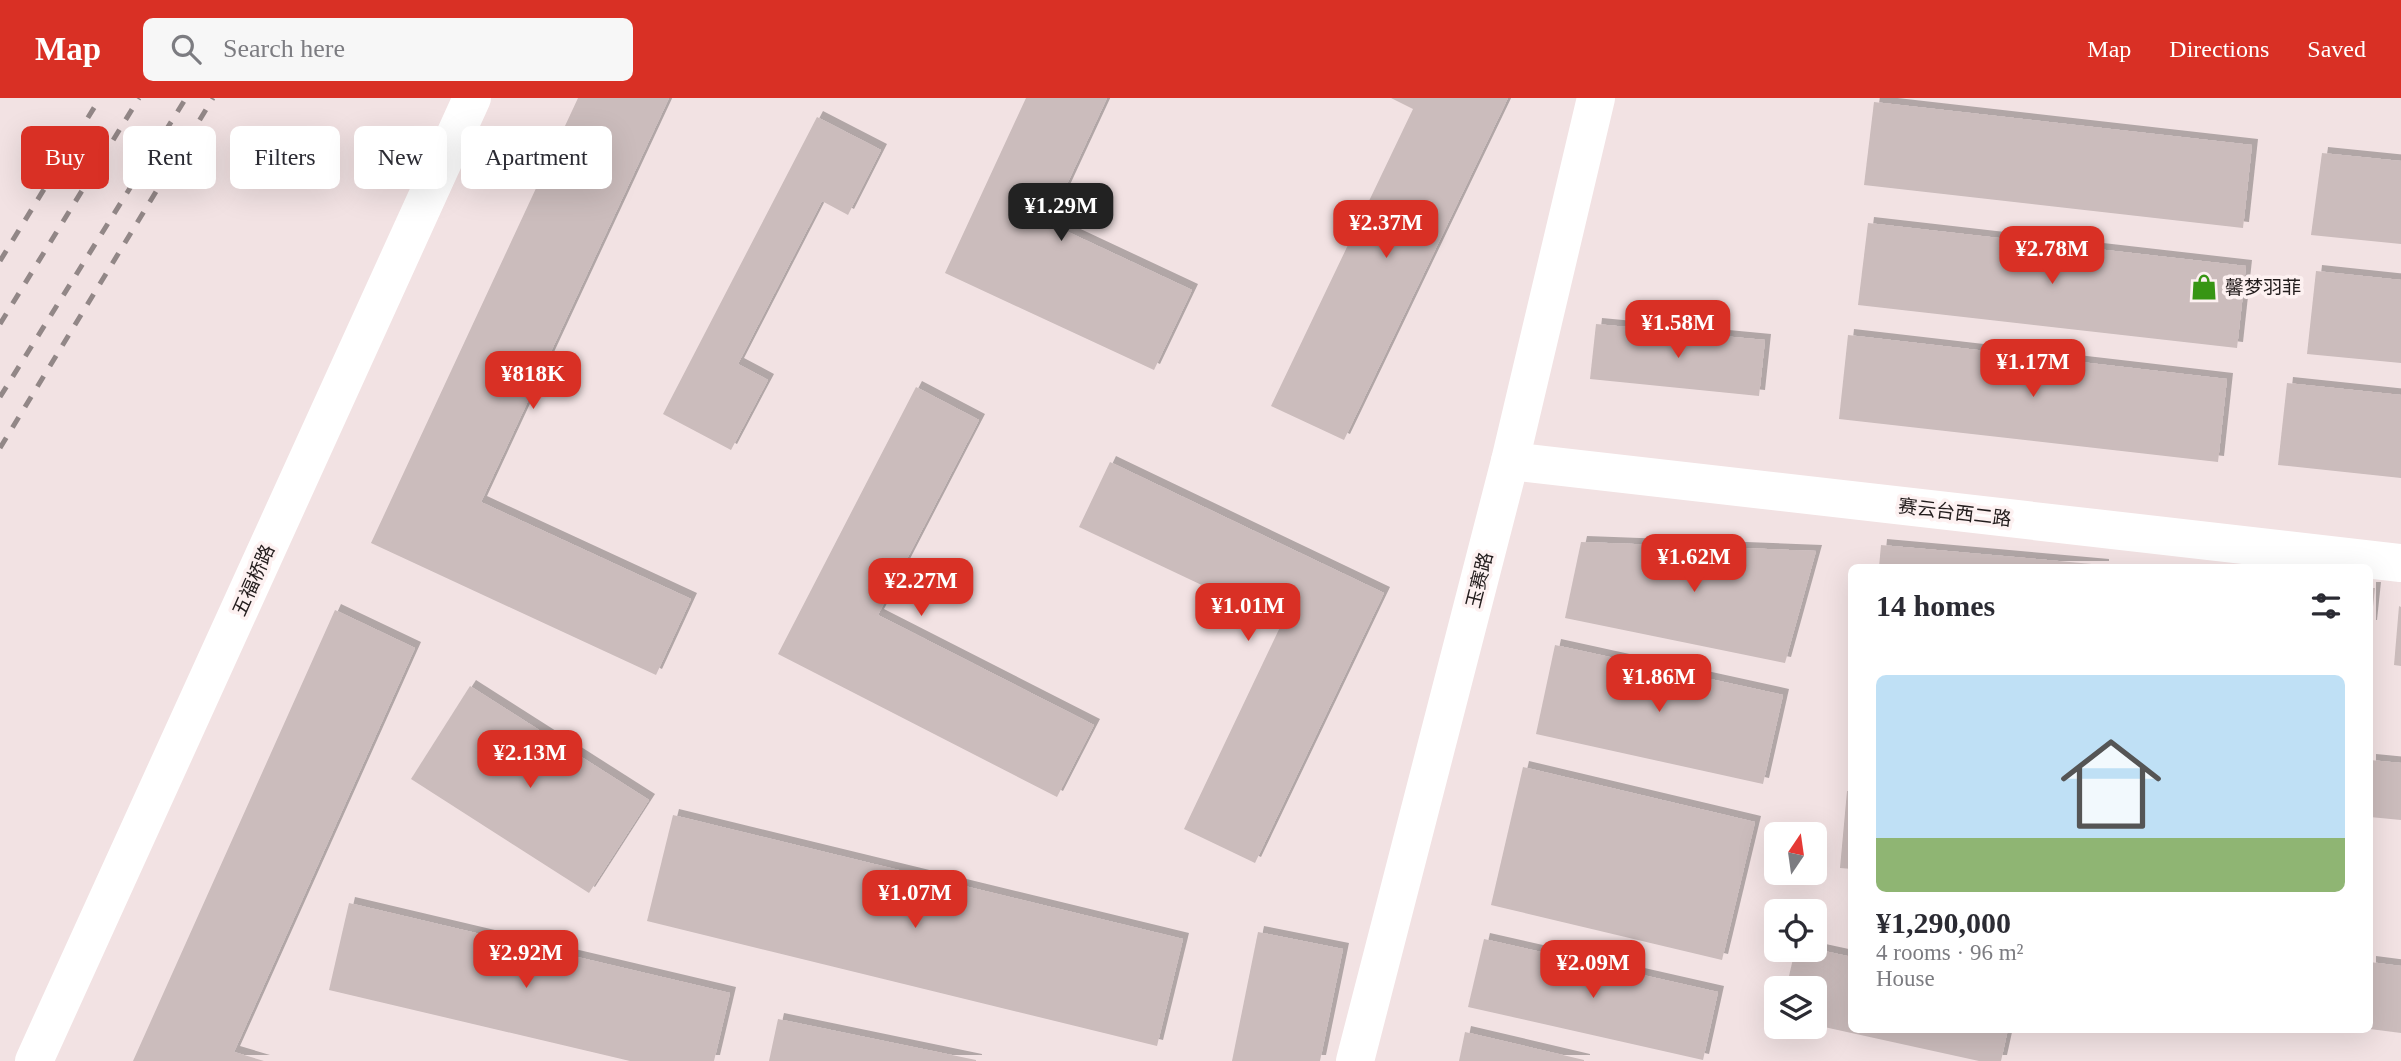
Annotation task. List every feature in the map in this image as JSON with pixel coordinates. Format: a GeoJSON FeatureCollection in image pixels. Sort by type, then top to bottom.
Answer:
{"type":"FeatureCollection","features":[{"type":"Feature","properties":{"kind":"street","name":"五福桥路"},"geometry":{"type":"LineString","coordinates":[[34,1061],[472,98]]}},
{"type":"Feature","properties":{"kind":"street","name":"玉赛路"},"geometry":{"type":"LineString","coordinates":[[1355,1061],[1510,461],[1596,98]]}},
{"type":"Feature","properties":{"kind":"street","name":"赛云台西二路"},"geometry":{"type":"LineString","coordinates":[[1510,461],[2401,563]]}},
{"type":"Feature","properties":{"kind":"building"},"geometry":{"type":"Polygon","coordinates":[[[578,98],[669,98],[481,502],[691,599],[656,675],[371,543],[536,189],[612,189],[612,126],[565,126],[578,98]]]}},
{"type":"Feature","properties":{"kind":"building"},"geometry":{"type":"Polygon","coordinates":[[[1026,98],[1107,98],[1049,223],[1192,290],[1154,370],[945,273],[1026,98]]]}},
{"type":"Feature","properties":{"kind":"building"},"geometry":{"type":"Polygon","coordinates":[[[1391,98],[1508,98],[1344,440],[1271,406],[1413,109],[1391,98]]]}},
{"type":"Feature","properties":{"kind":"building"},"geometry":{"type":"Polygon","coordinates":[[[1874,102],[2252,145],[2243,228],[1864,185],[1874,102]]]}},
{"type":"Feature","properties":{"kind":"building"},"geometry":{"type":"Polygon","coordinates":[[[817,117],[881,150],[848,215],[822,201],[738,364],[768,380],[731,450],[663,414],[817,117]]]}},
{"type":"Feature","properties":{"kind":"building"},"geometry":{"type":"Polygon","coordinates":[[[2322,153],[2401,161],[2401,244],[2311,235],[2322,153]]]}},
{"type":"Feature","properties":{"kind":"building"},"geometry":{"type":"Polygon","coordinates":[[[1868,223],[2246,266],[2237,348],[1858,305],[1868,223]]]}},
{"type":"Feature","properties":{"kind":"building"},"geometry":{"type":"Polygon","coordinates":[[[2316,271],[2401,280],[2401,363],[2307,354],[2316,271]]]}},
{"type":"Feature","properties":{"kind":"building"},"geometry":{"type":"Polygon","coordinates":[[[1596,324],[1765,340],[1759,396],[1590,379],[1596,324]]]}},
{"type":"Feature","properties":{"kind":"building"},"geometry":{"type":"Polygon","coordinates":[[[1848,335],[2227,379],[2218,462],[1839,419],[1848,335]]]}},
{"type":"Feature","properties":{"kind":"building"},"geometry":{"type":"Polygon","coordinates":[[[2287,383],[2401,395],[2401,478],[2278,465],[2287,383]]]}},
{"type":"Feature","properties":{"kind":"building"},"geometry":{"type":"Polygon","coordinates":[[[916,387],[979,420],[878,615],[1094,725],[1057,797],[778,654],[916,387]]]}},
{"type":"Feature","properties":{"kind":"building"},"geometry":{"type":"Polygon","coordinates":[[[1110,462],[1384,593],[1255,863],[1184,829],[1282,623],[1079,527],[1110,462]]]}},
{"type":"Feature","properties":{"kind":"building"},"geometry":{"type":"Polygon","coordinates":[[[1581,542],[1816,551],[1785,663],[1565,618],[1581,542]]]}},
{"type":"Feature","properties":{"kind":"building"},"geometry":{"type":"Polygon","coordinates":[[[1881,545],[2092,564],[1879,564],[1881,545]]]}},
{"type":"Feature","properties":{"kind":"building"},"geometry":{"type":"Polygon","coordinates":[[[2399,606],[2401,607],[2401,666],[2394,665],[2399,606]]]}},
{"type":"Feature","properties":{"kind":"building"},"geometry":{"type":"Polygon","coordinates":[[[335,610],[415,648],[234,1052],[264,1061],[133,1061],[335,610]]]}},
{"type":"Feature","properties":{"kind":"building"},"geometry":{"type":"Polygon","coordinates":[[[1555,645],[1783,695],[1763,784],[1536,734],[1555,645]]]}},
{"type":"Feature","properties":{"kind":"building"},"geometry":{"type":"Polygon","coordinates":[[[470,686],[649,800],[589,893],[411,779],[470,686]]]}},
{"type":"Feature","properties":{"kind":"building"},"geometry":{"type":"Polygon","coordinates":[[[2373,760],[2401,763],[2401,820],[2373,817],[2373,760]]]}},
{"type":"Feature","properties":{"kind":"building"},"geometry":{"type":"Polygon","coordinates":[[[1523,767],[1755,822],[1722,960],[1491,905],[1523,767]]]}},
{"type":"Feature","properties":{"kind":"building"},"geometry":{"type":"Polygon","coordinates":[[[1847,791],[1848,791],[1848,869],[1840,868],[1847,791]]]}},
{"type":"Feature","properties":{"kind":"building"},"geometry":{"type":"Polygon","coordinates":[[[673,815],[1183,939],[1157,1046],[647,921],[673,815]]]}},
{"type":"Feature","properties":{"kind":"building"},"geometry":{"type":"Polygon","coordinates":[[[349,903],[730,993],[714,1061],[630,1061],[329,990],[349,903]]]}},
{"type":"Feature","properties":{"kind":"building"},"geometry":{"type":"Polygon","coordinates":[[[1258,932],[1343,949],[1320,1061],[1232,1061],[1258,932]]]}},
{"type":"Feature","properties":{"kind":"building"},"geometry":{"type":"Polygon","coordinates":[[[1484,939],[1718,992],[1703,1060],[1468,1007],[1484,939]]]}},
{"type":"Feature","properties":{"kind":"building"},"geometry":{"type":"Polygon","coordinates":[[[1827,952],[1848,956],[1848,1032],[1827,1028],[1827,976],[1789,976],[1792,962],[1827,962],[1827,952]]]}},
{"type":"Feature","properties":{"kind":"building"},"geometry":{"type":"Polygon","coordinates":[[[2373,962],[2401,966],[2401,1033],[2373,1029],[2373,962]]]}},
{"type":"Feature","properties":{"kind":"building"},"geometry":{"type":"Polygon","coordinates":[[[778,1019],[976,1060],[976,1061],[769,1061],[778,1019]]]}},
{"type":"Feature","properties":{"kind":"building"},"geometry":{"type":"Polygon","coordinates":[[[1465,1032],[1584,1060],[1584,1061],[1459,1061],[1465,1032]]]}},
{"type":"Feature","properties":{"kind":"building"},"geometry":{"type":"Polygon","coordinates":[[[1851,1033],[2007,1033],[2001,1061],[1979,1061],[1851,1033]]]}},
{"type":"Feature","properties":{"kind":"railway"},"geometry":{"type":"LineString","coordinates":[[0,261],[100,98]]}},
{"type":"Feature","properties":{"kind":"railway"},"geometry":{"type":"LineString","coordinates":[[0,324],[139,98]]}},
{"type":"Feature","properties":{"kind":"railway"},"geometry":{"type":"LineString","coordinates":[[0,397],[186,98]]}},
{"type":"Feature","properties":{"kind":"railway"},"geometry":{"type":"LineString","coordinates":[[0,448],[213,98]]}},
{"type":"Feature","properties":{"kind":"place","name":"馨梦羽菲"},"geometry":{"type":"Point","coordinates":[2204,287]}}]}
